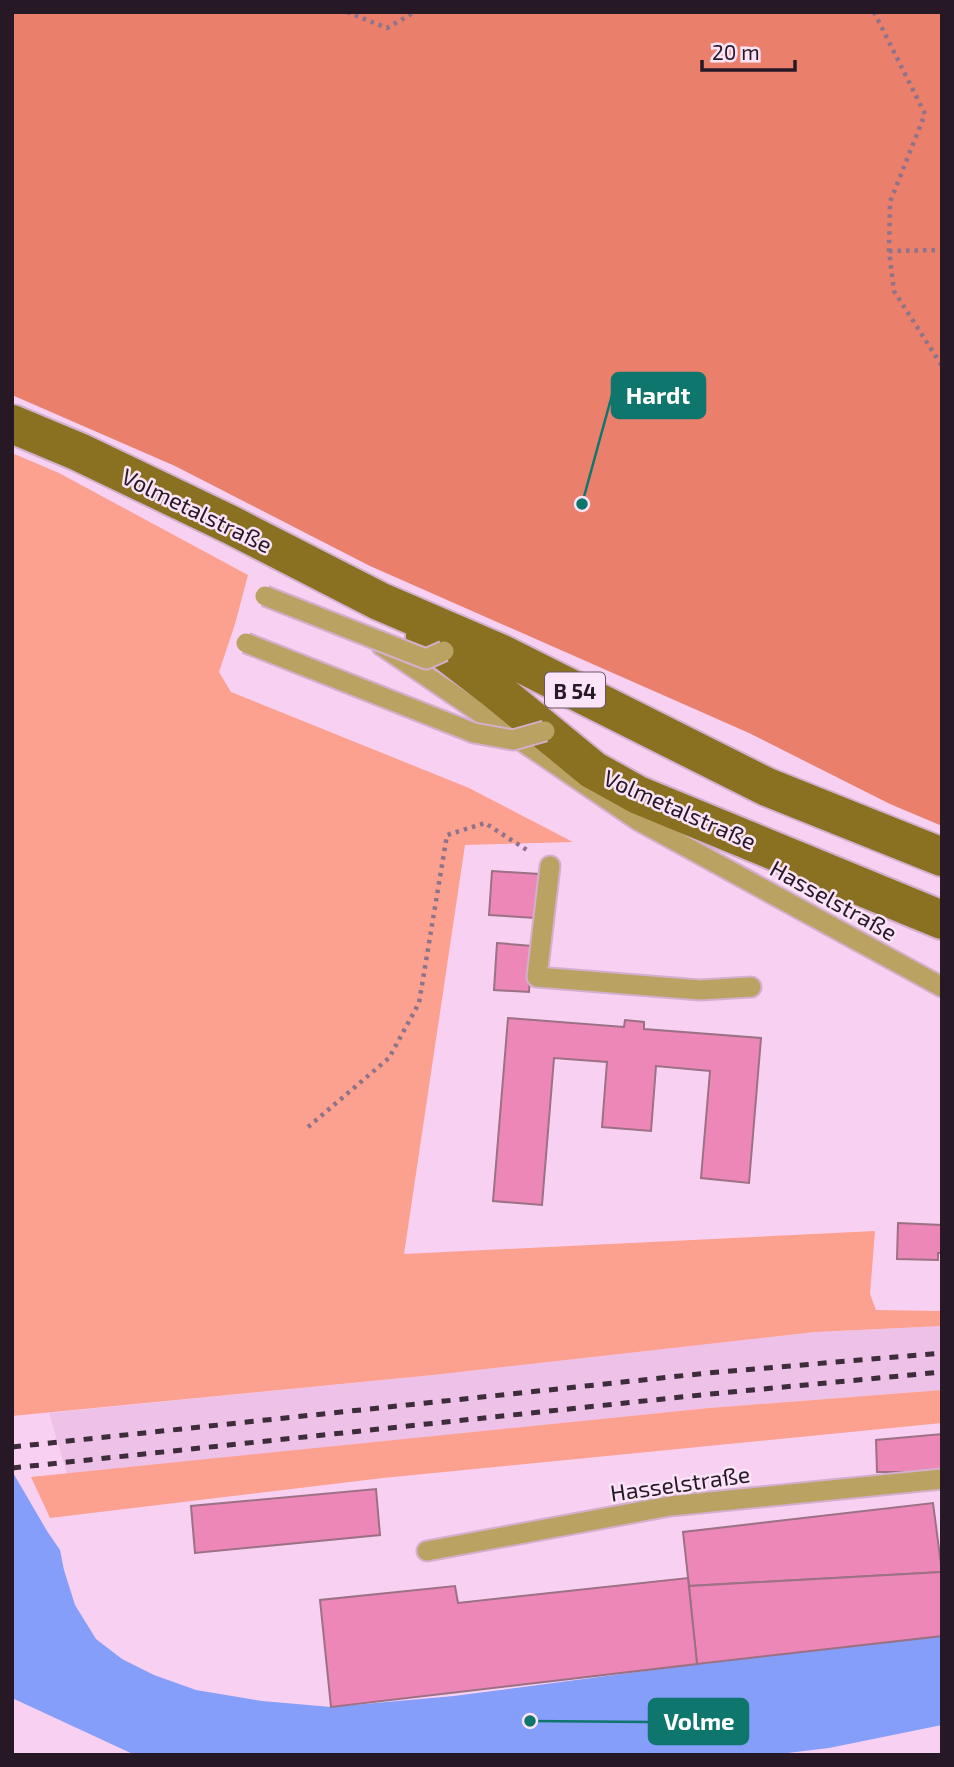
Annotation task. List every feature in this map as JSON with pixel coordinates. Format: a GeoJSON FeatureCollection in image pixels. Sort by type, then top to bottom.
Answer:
{"type":"FeatureCollection","features":[{"type":"Feature","properties":{"kind":"main road","name":"Volmetalstraße"},"geometry":{"type":"LineString","coordinates":[[12,424],[79,452],[231,525],[365,614],[444,651],[593,770],[638,795],[942,920]]}},
{"type":"Feature","properties":{"kind":"main road","name":"Volmetalstraße"},"geometry":{"type":"LineString","coordinates":[[365,614],[502,654],[768,787],[942,857]]}},
{"type":"Feature","properties":{"kind":"lane"},"geometry":{"type":"LineString","coordinates":[[265,596],[426,659],[444,651]]}},
{"type":"Feature","properties":{"kind":"lane","name":"Hasselstraße"},"geometry":{"type":"LineString","coordinates":[[365,614],[639,821],[942,987]]}},
{"type":"Feature","properties":{"kind":"lane"},"geometry":{"type":"LineString","coordinates":[[246,643],[474,733],[513,740],[545,731]]}},
{"type":"Feature","properties":{"kind":"lane"},"geometry":{"type":"LineString","coordinates":[[543,862],[537,976],[700,990],[751,987]]}},
{"type":"Feature","properties":{"kind":"lane","name":"Hasselstraße"},"geometry":{"type":"LineString","coordinates":[[427,1551],[670,1506],[942,1479]]}},
{"type":"Feature","properties":{"kind":"path"},"geometry":{"type":"LineString","coordinates":[[347,12],[387,28],[415,12]]}},
{"type":"Feature","properties":{"kind":"path"},"geometry":{"type":"LineString","coordinates":[[874,12],[925,114],[890,202],[889,251],[894,291],[942,366]]}},
{"type":"Feature","properties":{"kind":"path"},"geometry":{"type":"LineString","coordinates":[[889,251],[942,250]]}},
{"type":"Feature","properties":{"kind":"path"},"geometry":{"type":"LineString","coordinates":[[308,1126],[389,1058],[419,1003],[447,835],[485,823],[543,862]]}},
{"type":"Feature","properties":{"kind":"shaded area"},"geometry":{"type":"Polygon","coordinates":[[[12,12],[942,12],[942,826],[890,804],[749,733],[370,566],[175,466],[12,395],[12,12]]]}},
{"type":"Feature","properties":{"kind":"shaded area"},"geometry":{"type":"Polygon","coordinates":[[[12,453],[59,473],[248,575],[219,672],[231,692],[469,788],[573,842],[465,845],[404,1254],[875,1231],[870,1294],[876,1310],[942,1311],[942,1326],[815,1332],[433,1375],[12,1416],[12,453]]]}},
{"type":"Feature","properties":{"kind":"shaded area"},"geometry":{"type":"Polygon","coordinates":[[[942,1326],[942,1390],[709,1408],[67,1474],[49,1413],[433,1375],[815,1332],[942,1326]]]}},
{"type":"Feature","properties":{"kind":"shaded area"},"geometry":{"type":"Polygon","coordinates":[[[942,1390],[942,1423],[383,1478],[50,1518],[31,1477],[709,1408],[942,1390]]]}},
{"type":"Feature","properties":{"kind":"water"},"geometry":{"type":"Polygon","coordinates":[[[12,1471],[60,1550],[75,1605],[96,1639],[122,1659],[154,1675],[196,1690],[262,1701],[331,1707],[454,1696],[697,1664],[942,1636],[942,1725],[829,1748],[771,1755],[135,1755],[12,1698],[12,1471]]]}},
{"type":"Feature","properties":{"kind":"building"},"geometry":{"type":"Polygon","coordinates":[[[492,871],[539,874],[535,918],[489,915],[492,871]]]}},
{"type":"Feature","properties":{"kind":"building"},"geometry":{"type":"Polygon","coordinates":[[[497,943],[532,946],[529,992],[494,990],[497,943]]]}},
{"type":"Feature","properties":{"kind":"building"},"geometry":{"type":"Polygon","coordinates":[[[508,1018],[624,1027],[625,1020],[644,1022],[644,1029],[761,1038],[749,1183],[701,1178],[710,1071],[656,1066],[651,1131],[602,1127],[607,1062],[554,1058],[542,1205],[493,1201],[508,1018]]]}},
{"type":"Feature","properties":{"kind":"building"},"geometry":{"type":"Polygon","coordinates":[[[898,1223],[942,1225],[942,1253],[938,1253],[938,1260],[897,1259],[898,1223]]]}},
{"type":"Feature","properties":{"kind":"building"},"geometry":{"type":"Polygon","coordinates":[[[942,1434],[942,1472],[877,1472],[876,1440],[942,1434]]]}},
{"type":"Feature","properties":{"kind":"building"},"geometry":{"type":"Polygon","coordinates":[[[376,1489],[380,1535],[195,1553],[191,1506],[376,1489]]]}},
{"type":"Feature","properties":{"kind":"building"},"geometry":{"type":"Polygon","coordinates":[[[933,1503],[942,1572],[689,1586],[683,1532],[933,1503]]]}},
{"type":"Feature","properties":{"kind":"building"},"geometry":{"type":"Polygon","coordinates":[[[942,1572],[942,1636],[697,1664],[689,1586],[942,1572]]]}},
{"type":"Feature","properties":{"kind":"building"},"geometry":{"type":"Polygon","coordinates":[[[688,1578],[697,1664],[331,1707],[320,1600],[455,1586],[458,1603],[688,1578]]]}},
{"type":"Feature","properties":{"kind":"railway"},"geometry":{"type":"LineString","coordinates":[[12,1447],[708,1373],[942,1353]]}},
{"type":"Feature","properties":{"kind":"railway"},"geometry":{"type":"LineString","coordinates":[[12,1468],[942,1372]]}},
{"type":"Feature","properties":{"kind":"place","name":"Hardt"},"geometry":{"type":"Point","coordinates":[582,504]}},
{"type":"Feature","properties":{"kind":"place","name":"Volme"},"geometry":{"type":"Point","coordinates":[530,1721]}}]}
